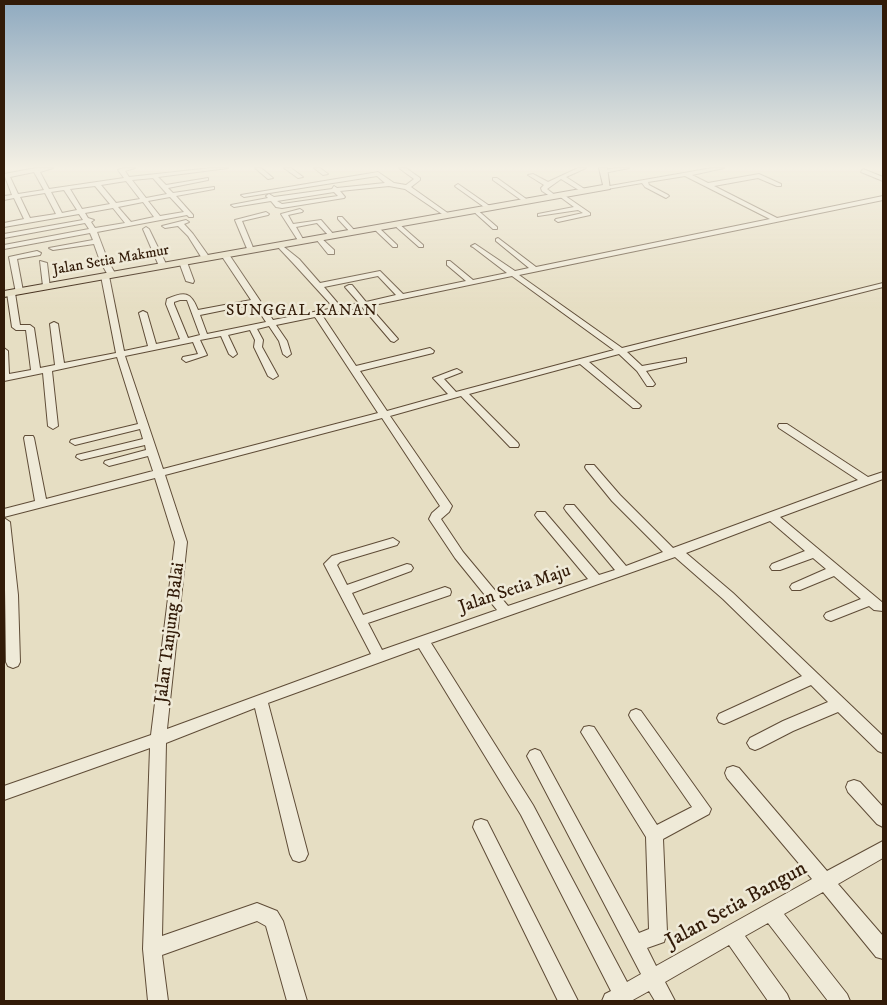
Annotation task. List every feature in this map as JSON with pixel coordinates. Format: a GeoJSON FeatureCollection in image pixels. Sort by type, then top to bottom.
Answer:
{"type":"FeatureCollection","features":[{"type":"Feature","properties":{"kind":"main road","name":"Jalan Setia Makmur"},"geometry":{"type":"LineString","coordinates":[[11,293],[448,215]]}},
{"type":"Feature","properties":{"kind":"street"},"geometry":{"type":"LineString","coordinates":[[25,215],[28,221]]}},
{"type":"Feature","properties":{"kind":"street"},"geometry":{"type":"LineString","coordinates":[[4,225],[60,215]]}},
{"type":"Feature","properties":{"kind":"street","name":"Jalan Tanjung Balai"},"geometry":{"type":"LineString","coordinates":[[86,215],[96,230],[104,261],[106,262],[120,353],[181,542],[158,739],[152,949],[158,1001]]}},
{"type":"Feature","properties":{"kind":"street"},"geometry":{"type":"LineString","coordinates":[[122,215],[128,224]]}},
{"type":"Feature","properties":{"kind":"street"},"geometry":{"type":"LineString","coordinates":[[155,215],[158,218]]}},
{"type":"Feature","properties":{"kind":"street"},"geometry":{"type":"LineString","coordinates":[[250,250],[238,220],[262,215]]}},
{"type":"Feature","properties":{"kind":"street"},"geometry":{"type":"LineString","coordinates":[[284,215],[301,241]]}},
{"type":"Feature","properties":{"kind":"street"},"geometry":{"type":"LineString","coordinates":[[480,215],[495,228]]}},
{"type":"Feature","properties":{"kind":"street"},"geometry":{"type":"LineString","coordinates":[[558,220],[583,215]]}},
{"type":"Feature","properties":{"kind":"street"},"geometry":{"type":"LineString","coordinates":[[766,215],[776,220]]}},
{"type":"Feature","properties":{"kind":"street"},"geometry":{"type":"LineString","coordinates":[[4,351],[4,378],[271,322],[296,321],[339,309],[534,269],[743,231],[776,220],[801,215]]}},
{"type":"Feature","properties":{"kind":"street"},"geometry":{"type":"LineString","coordinates":[[4,246],[158,218],[191,216]]}},
{"type":"Feature","properties":{"kind":"street"},"geometry":{"type":"LineString","coordinates":[[165,226],[180,224],[191,216]]}},
{"type":"Feature","properties":{"kind":"street"},"geometry":{"type":"LineString","coordinates":[[340,218],[354,232]]}},
{"type":"Feature","properties":{"kind":"street"},"geometry":{"type":"LineString","coordinates":[[4,236],[90,220]]}},
{"type":"Feature","properties":{"kind":"street"},"geometry":{"type":"LineString","coordinates":[[290,226],[319,221],[332,236]]}},
{"type":"Feature","properties":{"kind":"street"},"geometry":{"type":"LineString","coordinates":[[180,224],[192,235],[206,258]]}},
{"type":"Feature","properties":{"kind":"street"},"geometry":{"type":"LineString","coordinates":[[396,224],[421,246]]}},
{"type":"Feature","properties":{"kind":"street"},"geometry":{"type":"LineString","coordinates":[[376,228],[395,246]]}},
{"type":"Feature","properties":{"kind":"street"},"geometry":{"type":"LineString","coordinates":[[146,229],[163,266]]}},
{"type":"Feature","properties":{"kind":"street"},"geometry":{"type":"LineString","coordinates":[[318,238],[330,252]]}},
{"type":"Feature","properties":{"kind":"street"},"geometry":{"type":"LineString","coordinates":[[498,240],[534,269]]}},
{"type":"Feature","properties":{"kind":"street"},"geometry":{"type":"LineString","coordinates":[[279,245],[339,309]]}},
{"type":"Feature","properties":{"kind":"street"},"geometry":{"type":"LineString","coordinates":[[53,248],[100,246]]}},
{"type":"Feature","properties":{"kind":"street"},"geometry":{"type":"LineString","coordinates":[[475,246],[620,351],[640,368],[650,384]]}},
{"type":"Feature","properties":{"kind":"street"},"geometry":{"type":"LineString","coordinates":[[4,258],[37,253]]}},
{"type":"Feature","properties":{"kind":"street"},"geometry":{"type":"LineString","coordinates":[[226,255],[271,322],[288,354]]}},
{"type":"Feature","properties":{"kind":"street"},"geometry":{"type":"LineString","coordinates":[[13,257],[11,293],[16,327],[30,328],[36,371]]}},
{"type":"Feature","properties":{"kind":"street"},"geometry":{"type":"LineString","coordinates":[[183,262],[190,281]]}},
{"type":"Feature","properties":{"kind":"street"},"geometry":{"type":"LineString","coordinates":[[43,263],[47,286]]}},
{"type":"Feature","properties":{"kind":"street"},"geometry":{"type":"LineString","coordinates":[[450,263],[471,282]]}},
{"type":"Feature","properties":{"kind":"street"},"geometry":{"type":"LineString","coordinates":[[319,286],[380,273],[402,296]]}},
{"type":"Feature","properties":{"kind":"street"},"geometry":{"type":"LineString","coordinates":[[4,513],[620,351],[883,285]]}},
{"type":"Feature","properties":{"kind":"street"},"geometry":{"type":"LineString","coordinates":[[349,287],[394,339]]}},
{"type":"Feature","properties":{"kind":"street"},"geometry":{"type":"LineString","coordinates":[[185,340],[170,301],[188,298],[196,313],[203,355],[186,359]]}},
{"type":"Feature","properties":{"kind":"street"},"geometry":{"type":"LineString","coordinates":[[196,313],[256,301]]}},
{"type":"Feature","properties":{"kind":"street"},"geometry":{"type":"LineString","coordinates":[[143,313],[152,346]]}},
{"type":"Feature","properties":{"kind":"street"},"geometry":{"type":"LineString","coordinates":[[317,314],[446,506],[435,519],[459,555],[506,613]]}},
{"type":"Feature","properties":{"kind":"street"},"geometry":{"type":"LineString","coordinates":[[54,324],[60,366]]}},
{"type":"Feature","properties":{"kind":"street"},"geometry":{"type":"LineString","coordinates":[[252,326],[260,340],[258,347],[273,376]]}},
{"type":"Feature","properties":{"kind":"street"},"geometry":{"type":"LineString","coordinates":[[223,332],[233,354]]}},
{"type":"Feature","properties":{"kind":"street"},"geometry":{"type":"LineString","coordinates":[[355,369],[430,351]]}},
{"type":"Feature","properties":{"kind":"street"},"geometry":{"type":"LineString","coordinates":[[640,368],[683,360]]}},
{"type":"Feature","properties":{"kind":"street"},"geometry":{"type":"LineString","coordinates":[[582,361],[636,406]]}},
{"type":"Feature","properties":{"kind":"street"},"geometry":{"type":"LineString","coordinates":[[47,368],[54,426]]}},
{"type":"Feature","properties":{"kind":"street"},"geometry":{"type":"LineString","coordinates":[[457,372],[438,378],[514,446]]}},
{"type":"Feature","properties":{"kind":"street"},"geometry":{"type":"LineString","coordinates":[[75,442],[144,425]]}},
{"type":"Feature","properties":{"kind":"street"},"geometry":{"type":"LineString","coordinates":[[783,426],[883,485]]}},
{"type":"Feature","properties":{"kind":"street"},"geometry":{"type":"LineString","coordinates":[[29,438],[41,503]]}},
{"type":"Feature","properties":{"kind":"street"},"geometry":{"type":"LineString","coordinates":[[81,457],[151,446]]}},
{"type":"Feature","properties":{"kind":"street"},"geometry":{"type":"LineString","coordinates":[[109,463],[151,446]]}},
{"type":"Feature","properties":{"kind":"street"},"geometry":{"type":"LineString","coordinates":[[590,468],[616,498],[674,552],[728,596],[812,678],[880,739]]}},
{"type":"Feature","properties":{"kind":"street","name":"Jalan Setia Maju"},"geometry":{"type":"LineString","coordinates":[[4,794],[422,641],[597,581],[874,478]]}},
{"type":"Feature","properties":{"kind":"street"},"geometry":{"type":"LineString","coordinates":[[570,508],[623,571]]}},
{"type":"Feature","properties":{"kind":"street"},"geometry":{"type":"LineString","coordinates":[[541,515],[597,581]]}},
{"type":"Feature","properties":{"kind":"street"},"geometry":{"type":"LineString","coordinates":[[772,516],[875,604],[831,616]]}},
{"type":"Feature","properties":{"kind":"street"},"geometry":{"type":"LineString","coordinates":[[4,522],[8,636],[13,662]]}},
{"type":"Feature","properties":{"kind":"street"},"geometry":{"type":"LineString","coordinates":[[379,657],[330,566],[331,562],[393,542]]}},
{"type":"Feature","properties":{"kind":"street"},"geometry":{"type":"LineString","coordinates":[[776,567],[815,552]]}},
{"type":"Feature","properties":{"kind":"street"},"geometry":{"type":"LineString","coordinates":[[343,591],[407,568]]}},
{"type":"Feature","properties":{"kind":"street"},"geometry":{"type":"LineString","coordinates":[[796,587],[836,570]]}},
{"type":"Feature","properties":{"kind":"street"},"geometry":{"type":"LineString","coordinates":[[359,621],[445,592]]}},
{"type":"Feature","properties":{"kind":"street"},"geometry":{"type":"LineString","coordinates":[[422,641],[527,810],[618,998]]}},
{"type":"Feature","properties":{"kind":"street"},"geometry":{"type":"LineString","coordinates":[[724,718],[812,678]]}},
{"type":"Feature","properties":{"kind":"street"},"geometry":{"type":"LineString","coordinates":[[260,700],[299,854]]}},
{"type":"Feature","properties":{"kind":"street"},"geometry":{"type":"LineString","coordinates":[[755,743],[788,726],[840,704]]}},
{"type":"Feature","properties":{"kind":"street"},"geometry":{"type":"LineString","coordinates":[[636,715],[703,809],[654,835]]}},
{"type":"Feature","properties":{"kind":"street"},"geometry":{"type":"LineString","coordinates":[[589,732],[654,835],[658,932],[657,935],[635,944]]}},
{"type":"Feature","properties":{"kind":"street"},"geometry":{"type":"LineString","coordinates":[[535,756],[665,1001]]}},
{"type":"Feature","properties":{"kind":"street"},"geometry":{"type":"LineString","coordinates":[[733,773],[883,950]]}},
{"type":"Feature","properties":{"kind":"street"},"geometry":{"type":"LineString","coordinates":[[854,788],[883,819]]}},
{"type":"Feature","properties":{"kind":"street"},"geometry":{"type":"LineString","coordinates":[[481,827],[568,1001]]}},
{"type":"Feature","properties":{"kind":"street","name":"Jalan Setia Bangun"},"geometry":{"type":"LineString","coordinates":[[618,998],[883,849]]}},
{"type":"Feature","properties":{"kind":"street"},"geometry":{"type":"LineString","coordinates":[[152,949],[257,912],[271,917],[274,921],[297,1001]]}},
{"type":"Feature","properties":{"kind":"street"},"geometry":{"type":"LineString","coordinates":[[771,912],[840,1001]]}},
{"type":"Feature","properties":{"kind":"street"},"geometry":{"type":"LineString","coordinates":[[732,933],[780,1001]]}},
{"type":"Feature","properties":{"kind":"district","name":"SUNGGAL KANAN"},"geometry":{"type":"Point","coordinates":[302,312]}}]}
